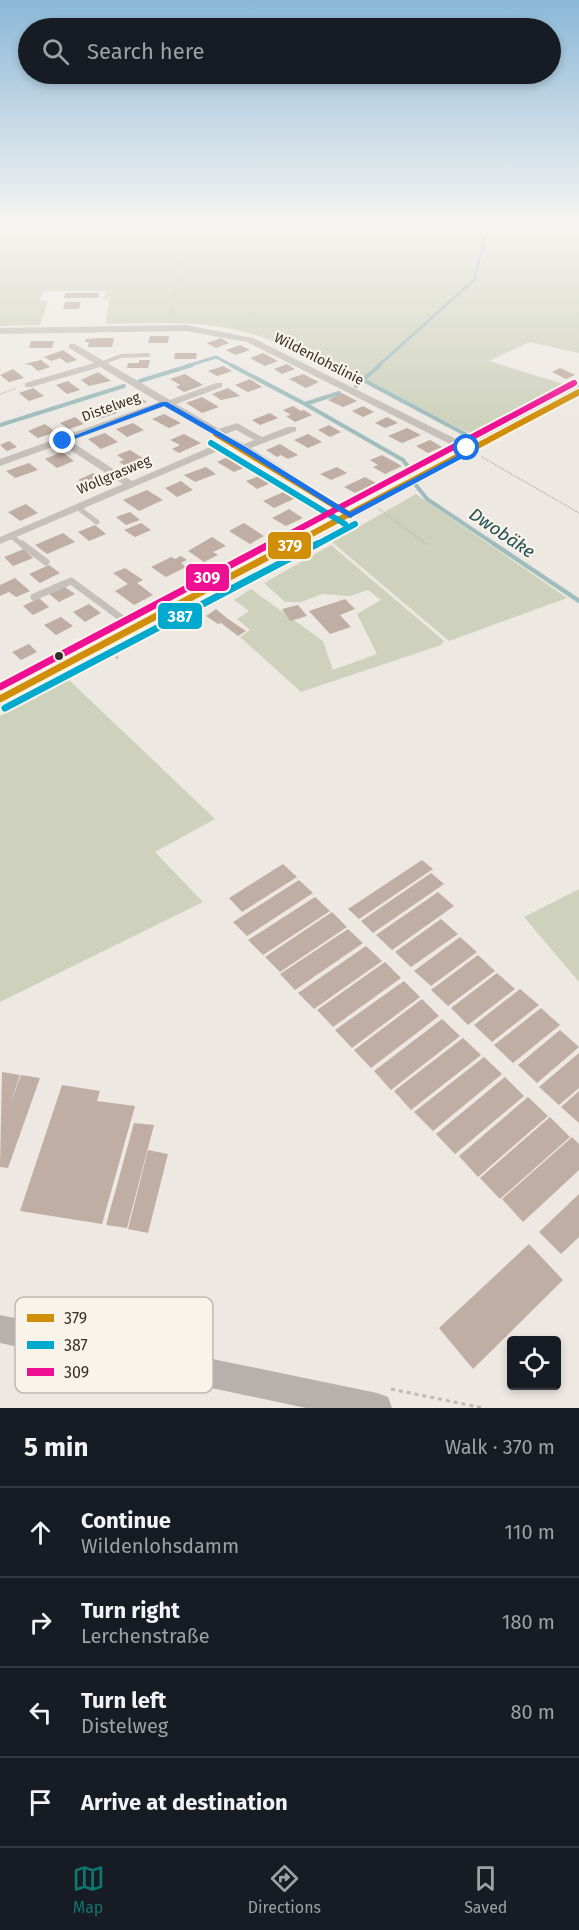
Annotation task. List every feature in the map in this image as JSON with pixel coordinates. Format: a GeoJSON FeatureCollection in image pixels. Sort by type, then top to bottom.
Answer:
{"type":"FeatureCollection","features":[{"type":"Feature","properties":{"kind":"main road"},"geometry":{"type":"LineString","coordinates":[[0,1329],[15,1332]]}},
{"type":"Feature","properties":{"kind":"main road"},"geometry":{"type":"LineString","coordinates":[[213,1374],[377,1408]]}},
{"type":"Feature","properties":{"kind":"street","name":"Wildenlohslinie"},"geometry":{"type":"LineString","coordinates":[[0,331],[186,328],[250,340],[472,451]]}},
{"type":"Feature","properties":{"kind":"street"},"geometry":{"type":"LineString","coordinates":[[72,346],[350,515]]}},
{"type":"Feature","properties":{"kind":"street"},"geometry":{"type":"LineString","coordinates":[[28,385],[100,364]]}},
{"type":"Feature","properties":{"kind":"street","name":"Distelweg"},"geometry":{"type":"LineString","coordinates":[[0,464],[219,384]]}},
{"type":"Feature","properties":{"kind":"street"},"geometry":{"type":"LineString","coordinates":[[0,699],[472,451],[579,392]]}},
{"type":"Feature","properties":{"kind":"street"},"geometry":{"type":"LineString","coordinates":[[216,434],[237,426],[262,441]]}},
{"type":"Feature","properties":{"kind":"street"},"geometry":{"type":"LineString","coordinates":[[243,448],[292,429]]}},
{"type":"Feature","properties":{"kind":"street"},"geometry":{"type":"LineString","coordinates":[[63,441],[130,484]]}},
{"type":"Feature","properties":{"kind":"street","name":"Wollgrasweg"},"geometry":{"type":"LineString","coordinates":[[5,538],[231,442]]}},
{"type":"Feature","properties":{"kind":"street"},"geometry":{"type":"LineString","coordinates":[[0,528],[5,538]]}},
{"type":"Feature","properties":{"kind":"lane"},"geometry":{"type":"LineString","coordinates":[[100,364],[122,356],[148,355]]}},
{"type":"Feature","properties":{"kind":"lane"},"geometry":{"type":"LineString","coordinates":[[77,507],[97,522]]}},
{"type":"Feature","properties":{"kind":"lane"},"geometry":{"type":"LineString","coordinates":[[5,538],[46,562]]}},
{"type":"Feature","properties":{"kind":"lane"},"geometry":{"type":"LineString","coordinates":[[34,597],[71,581],[135,628]]}},
{"type":"Feature","properties":{"kind":"path"},"geometry":{"type":"LineString","coordinates":[[169,328],[175,288]]}},
{"type":"Feature","properties":{"kind":"path"},"geometry":{"type":"LineString","coordinates":[[0,394],[28,385]]}},
{"type":"Feature","properties":{"kind":"path"},"geometry":{"type":"LineString","coordinates":[[472,451],[579,513]]}},
{"type":"Feature","properties":{"kind":"path"},"geometry":{"type":"LineString","coordinates":[[372,504],[428,545]]}},
{"type":"Feature","properties":{"kind":"green space"},"geometry":{"type":"Polygon","coordinates":[[[0,288],[579,288],[579,353],[530,342],[489,361],[573,387],[475,436],[362,379],[357,382],[292,349],[252,334],[198,324],[106,324],[109,299],[103,299],[106,291],[44,291],[40,301],[48,301],[40,325],[0,326],[0,288]]]}},
{"type":"Feature","properties":{"kind":"green space"},"geometry":{"type":"Polygon","coordinates":[[[416,494],[567,598],[449,641],[332,542],[416,494]]]}},
{"type":"Feature","properties":{"kind":"green space"},"geometry":{"type":"Polygon","coordinates":[[[331,545],[444,641],[441,645],[301,692],[240,637],[250,630],[237,619],[249,611],[234,600],[251,589],[323,641],[333,670],[377,654],[357,614],[381,600],[368,590],[350,596],[322,594],[302,602],[285,602],[264,583],[331,545]]]}},
{"type":"Feature","properties":{"kind":"green space"},"geometry":{"type":"Polygon","coordinates":[[[69,680],[215,819],[155,852],[203,902],[0,1002],[0,716],[69,680]]]}},
{"type":"Feature","properties":{"kind":"green space"},"geometry":{"type":"Polygon","coordinates":[[[579,889],[579,982],[524,917],[579,889]]]}},
{"type":"Feature","properties":{"kind":"building"},"geometry":{"type":"Polygon","coordinates":[[[65,293],[99,293],[98,298],[64,298],[65,293]]]}},
{"type":"Feature","properties":{"kind":"building"},"geometry":{"type":"Polygon","coordinates":[[[65,302],[81,302],[79,309],[63,309],[65,302]]]}},
{"type":"Feature","properties":{"kind":"building"},"geometry":{"type":"Polygon","coordinates":[[[150,336],[169,336],[168,343],[148,343],[150,336]]]}},
{"type":"Feature","properties":{"kind":"building"},"geometry":{"type":"Polygon","coordinates":[[[114,338],[112,347],[88,347],[89,342],[85,342],[86,339],[114,338]]]}},
{"type":"Feature","properties":{"kind":"building"},"geometry":{"type":"Polygon","coordinates":[[[221,338],[229,343],[216,348],[207,343],[221,338]]]}},
{"type":"Feature","properties":{"kind":"building"},"geometry":{"type":"Polygon","coordinates":[[[31,341],[54,341],[52,348],[29,348],[31,341]]]}},
{"type":"Feature","properties":{"kind":"building"},"geometry":{"type":"Polygon","coordinates":[[[240,345],[250,350],[235,355],[226,350],[240,345]]]}},
{"type":"Feature","properties":{"kind":"building"},"geometry":{"type":"Polygon","coordinates":[[[63,350],[77,360],[67,363],[60,358],[51,361],[44,357],[63,350]]]}},
{"type":"Feature","properties":{"kind":"building"},"geometry":{"type":"Polygon","coordinates":[[[175,353],[197,353],[196,359],[174,359],[175,353]]]}},
{"type":"Feature","properties":{"kind":"building"},"geometry":{"type":"Polygon","coordinates":[[[263,353],[278,361],[265,366],[250,358],[263,353]]]}},
{"type":"Feature","properties":{"kind":"building"},"geometry":{"type":"Polygon","coordinates":[[[41,360],[50,367],[38,371],[31,365],[24,364],[41,360]]]}},
{"type":"Feature","properties":{"kind":"building"},"geometry":{"type":"Polygon","coordinates":[[[139,360],[150,360],[148,368],[127,368],[128,363],[139,363],[139,360]]]}},
{"type":"Feature","properties":{"kind":"building"},"geometry":{"type":"Polygon","coordinates":[[[287,364],[295,369],[282,374],[274,369],[287,364]]]}},
{"type":"Feature","properties":{"kind":"building"},"geometry":{"type":"Polygon","coordinates":[[[223,366],[232,371],[217,376],[208,371],[223,366]]]}},
{"type":"Feature","properties":{"kind":"building"},"geometry":{"type":"Polygon","coordinates":[[[560,368],[575,375],[566,379],[552,372],[560,368]]]}},
{"type":"Feature","properties":{"kind":"building"},"geometry":{"type":"Polygon","coordinates":[[[13,369],[24,378],[9,382],[0,375],[13,369]]]}},
{"type":"Feature","properties":{"kind":"building"},"geometry":{"type":"Polygon","coordinates":[[[98,372],[111,381],[89,386],[81,380],[98,372]]]}},
{"type":"Feature","properties":{"kind":"building"},"geometry":{"type":"Polygon","coordinates":[[[185,374],[203,385],[184,392],[176,387],[180,385],[170,379],[185,374]]]}},
{"type":"Feature","properties":{"kind":"building"},"geometry":{"type":"Polygon","coordinates":[[[303,374],[319,382],[306,388],[289,379],[303,374]]]}},
{"type":"Feature","properties":{"kind":"building"},"geometry":{"type":"Polygon","coordinates":[[[250,379],[262,387],[248,392],[235,385],[250,379]]]}},
{"type":"Feature","properties":{"kind":"building"},"geometry":{"type":"Polygon","coordinates":[[[68,381],[80,390],[67,394],[56,385],[68,381]]]}},
{"type":"Feature","properties":{"kind":"building"},"geometry":{"type":"Polygon","coordinates":[[[33,388],[44,396],[29,401],[19,393],[33,388]]]}},
{"type":"Feature","properties":{"kind":"building"},"geometry":{"type":"Polygon","coordinates":[[[228,388],[240,396],[221,400],[212,394],[228,388]]]}},
{"type":"Feature","properties":{"kind":"building"},"geometry":{"type":"Polygon","coordinates":[[[342,393],[357,401],[343,407],[328,400],[342,393]]]}},
{"type":"Feature","properties":{"kind":"building"},"geometry":{"type":"Polygon","coordinates":[[[134,394],[147,402],[132,407],[124,402],[130,400],[125,397],[134,394]]]}},
{"type":"Feature","properties":{"kind":"building"},"geometry":{"type":"Polygon","coordinates":[[[202,397],[219,407],[202,413],[186,403],[202,397]]]}},
{"type":"Feature","properties":{"kind":"building"},"geometry":{"type":"Polygon","coordinates":[[[293,406],[312,415],[295,422],[286,416],[291,415],[283,410],[293,406]]]}},
{"type":"Feature","properties":{"kind":"building"},"geometry":{"type":"Polygon","coordinates":[[[363,406],[374,412],[363,417],[352,411],[363,406]]]}},
{"type":"Feature","properties":{"kind":"building"},"geometry":{"type":"Polygon","coordinates":[[[109,407],[117,413],[99,419],[91,413],[109,407]]]}},
{"type":"Feature","properties":{"kind":"building"},"geometry":{"type":"Polygon","coordinates":[[[270,413],[278,418],[260,425],[252,420],[270,413]]]}},
{"type":"Feature","properties":{"kind":"building"},"geometry":{"type":"Polygon","coordinates":[[[164,414],[181,423],[169,428],[152,419],[164,414]]]}},
{"type":"Feature","properties":{"kind":"building"},"geometry":{"type":"Polygon","coordinates":[[[75,417],[84,424],[69,429],[60,423],[75,417]]]}},
{"type":"Feature","properties":{"kind":"building"},"geometry":{"type":"Polygon","coordinates":[[[387,417],[398,423],[385,428],[375,423],[387,417]]]}},
{"type":"Feature","properties":{"kind":"building"},"geometry":{"type":"Polygon","coordinates":[[[133,423],[144,430],[127,437],[116,429],[133,423]]]}},
{"type":"Feature","properties":{"kind":"building"},"geometry":{"type":"Polygon","coordinates":[[[45,424],[56,432],[38,438],[28,431],[45,424]]]}},
{"type":"Feature","properties":{"kind":"building"},"geometry":{"type":"Polygon","coordinates":[[[329,425],[341,432],[330,437],[318,430],[329,425]]]}},
{"type":"Feature","properties":{"kind":"building"},"geometry":{"type":"Polygon","coordinates":[[[407,428],[421,435],[402,443],[388,436],[407,428]]]}},
{"type":"Feature","properties":{"kind":"building"},"geometry":{"type":"Polygon","coordinates":[[[105,433],[118,442],[101,449],[88,439],[105,433]]]}},
{"type":"Feature","properties":{"kind":"building"},"geometry":{"type":"Polygon","coordinates":[[[184,434],[201,443],[179,453],[172,449],[180,445],[170,440],[184,434]]]}},
{"type":"Feature","properties":{"kind":"building"},"geometry":{"type":"Polygon","coordinates":[[[308,434],[322,442],[308,448],[294,440],[308,434]]]}},
{"type":"Feature","properties":{"kind":"building"},"geometry":{"type":"Polygon","coordinates":[[[430,440],[442,447],[428,453],[416,446],[430,440]]]}},
{"type":"Feature","properties":{"kind":"building"},"geometry":{"type":"Polygon","coordinates":[[[9,441],[17,447],[7,451],[0,445],[9,441]]]}},
{"type":"Feature","properties":{"kind":"building"},"geometry":{"type":"Polygon","coordinates":[[[280,444],[298,455],[288,459],[281,455],[277,457],[266,450],[280,444]]]}},
{"type":"Feature","properties":{"kind":"building"},"geometry":{"type":"Polygon","coordinates":[[[130,450],[146,460],[129,468],[119,462],[124,460],[117,455],[130,450]]]}},
{"type":"Feature","properties":{"kind":"building"},"geometry":{"type":"Polygon","coordinates":[[[62,452],[74,461],[57,468],[45,459],[62,452]]]}},
{"type":"Feature","properties":{"kind":"building"},"geometry":{"type":"Polygon","coordinates":[[[232,455],[248,466],[234,472],[217,462],[232,455]]]}},
{"type":"Feature","properties":{"kind":"building"},"geometry":{"type":"Polygon","coordinates":[[[382,455],[402,466],[385,474],[373,467],[378,465],[370,460],[382,455]]]}},
{"type":"Feature","properties":{"kind":"building"},"geometry":{"type":"Polygon","coordinates":[[[29,463],[38,470],[15,478],[6,471],[29,463]]]}},
{"type":"Feature","properties":{"kind":"building"},"geometry":{"type":"Polygon","coordinates":[[[206,467],[216,474],[195,482],[184,475],[206,467]]]}},
{"type":"Feature","properties":{"kind":"building"},"geometry":{"type":"Polygon","coordinates":[[[337,467],[347,473],[331,480],[320,474],[337,467]]]}},
{"type":"Feature","properties":{"kind":"building"},"geometry":{"type":"Polygon","coordinates":[[[93,473],[105,481],[90,487],[78,480],[93,473]]]}},
{"type":"Feature","properties":{"kind":"building"},"geometry":{"type":"Polygon","coordinates":[[[262,475],[273,482],[257,489],[246,481],[262,475]]]}},
{"type":"Feature","properties":{"kind":"building"},"geometry":{"type":"Polygon","coordinates":[[[365,477],[376,483],[355,493],[344,487],[365,477]]]}},
{"type":"Feature","properties":{"kind":"building"},"geometry":{"type":"Polygon","coordinates":[[[181,481],[193,490],[177,497],[165,488],[181,481]]]}},
{"type":"Feature","properties":{"kind":"building"},"geometry":{"type":"Polygon","coordinates":[[[147,490],[163,500],[139,511],[123,500],[147,490]]]}},
{"type":"Feature","properties":{"kind":"building"},"geometry":{"type":"Polygon","coordinates":[[[288,490],[298,497],[274,508],[263,501],[288,490]]]}},
{"type":"Feature","properties":{"kind":"building"},"geometry":{"type":"Polygon","coordinates":[[[26,504],[38,513],[20,521],[8,512],[26,504]]]}},
{"type":"Feature","properties":{"kind":"building"},"geometry":{"type":"Polygon","coordinates":[[[289,509],[303,518],[286,526],[272,518],[289,509]]]}},
{"type":"Feature","properties":{"kind":"building"},"geometry":{"type":"Polygon","coordinates":[[[130,512],[140,520],[126,525],[116,517],[130,512]]]}},
{"type":"Feature","properties":{"kind":"building"},"geometry":{"type":"Polygon","coordinates":[[[141,523],[151,530],[135,537],[124,530],[141,523]]]}},
{"type":"Feature","properties":{"kind":"building"},"geometry":{"type":"Polygon","coordinates":[[[244,523],[264,536],[250,544],[229,531],[244,523]]]}},
{"type":"Feature","properties":{"kind":"building"},"geometry":{"type":"Polygon","coordinates":[[[95,525],[106,534],[89,541],[78,532],[95,525]]]}},
{"type":"Feature","properties":{"kind":"building"},"geometry":{"type":"Polygon","coordinates":[[[63,533],[75,542],[47,554],[35,545],[63,533]]]}},
{"type":"Feature","properties":{"kind":"building"},"geometry":{"type":"Polygon","coordinates":[[[212,537],[226,546],[213,552],[218,555],[204,562],[188,551],[212,537]]]}},
{"type":"Feature","properties":{"kind":"building"},"geometry":{"type":"Polygon","coordinates":[[[24,549],[33,558],[13,566],[4,557],[24,549]]]}},
{"type":"Feature","properties":{"kind":"building"},"geometry":{"type":"Polygon","coordinates":[[[181,556],[187,560],[181,563],[186,567],[166,577],[151,567],[171,557],[175,559],[181,556]]]}},
{"type":"Feature","properties":{"kind":"building"},"geometry":{"type":"Polygon","coordinates":[[[49,565],[60,573],[40,583],[29,574],[49,565]]]}},
{"type":"Feature","properties":{"kind":"building"},"geometry":{"type":"Polygon","coordinates":[[[125,568],[143,580],[137,583],[153,595],[134,605],[115,591],[128,584],[113,573],[125,568]]]}},
{"type":"Feature","properties":{"kind":"building"},"geometry":{"type":"Polygon","coordinates":[[[15,578],[30,591],[16,597],[9,592],[0,596],[0,585],[15,578]]]}},
{"type":"Feature","properties":{"kind":"building"},"geometry":{"type":"Polygon","coordinates":[[[65,587],[75,594],[59,602],[49,594],[65,587]]]}},
{"type":"Feature","properties":{"kind":"building"},"geometry":{"type":"Polygon","coordinates":[[[39,598],[49,607],[33,615],[23,606],[39,598]]]}},
{"type":"Feature","properties":{"kind":"building"},"geometry":{"type":"Polygon","coordinates":[[[345,599],[355,609],[340,615],[351,627],[330,634],[309,611],[345,599]]]}},
{"type":"Feature","properties":{"kind":"building"},"geometry":{"type":"Polygon","coordinates":[[[89,604],[101,613],[85,622],[73,612],[89,604]]]}},
{"type":"Feature","properties":{"kind":"building"},"geometry":{"type":"Polygon","coordinates":[[[298,605],[307,616],[290,621],[282,609],[298,605]]]}},
{"type":"Feature","properties":{"kind":"building"},"geometry":{"type":"Polygon","coordinates":[[[216,609],[246,631],[238,636],[221,623],[218,624],[206,616],[216,609]]]}},
{"type":"Feature","properties":{"kind":"building"},"geometry":{"type":"Polygon","coordinates":[[[61,617],[73,626],[56,635],[44,625],[61,617]]]}},
{"type":"Feature","properties":{"kind":"building"},"geometry":{"type":"Polygon","coordinates":[[[29,644],[37,652],[21,660],[12,652],[29,644]]]}},
{"type":"Feature","properties":{"kind":"building"},"geometry":{"type":"Polygon","coordinates":[[[422,860],[433,869],[359,919],[348,909],[422,860]]]}},
{"type":"Feature","properties":{"kind":"building"},"geometry":{"type":"Polygon","coordinates":[[[283,864],[297,877],[242,912],[229,898],[283,864]]]}},
{"type":"Feature","properties":{"kind":"building"},"geometry":{"type":"Polygon","coordinates":[[[431,873],[444,884],[373,933],[361,921],[431,873]]]}},
{"type":"Feature","properties":{"kind":"building"},"geometry":{"type":"Polygon","coordinates":[[[299,880],[313,893],[247,936],[233,922],[299,880]]]}},
{"type":"Feature","properties":{"kind":"building"},"geometry":{"type":"Polygon","coordinates":[[[438,892],[454,906],[392,950],[376,935],[438,892]]]}},
{"type":"Feature","properties":{"kind":"building"},"geometry":{"type":"Polygon","coordinates":[[[315,897],[330,911],[263,955],[248,940],[315,897]]]}},
{"type":"Feature","properties":{"kind":"building"},"geometry":{"type":"Polygon","coordinates":[[[332,912],[347,927],[280,972],[265,957],[332,912]]]}},
{"type":"Feature","properties":{"kind":"building"},"geometry":{"type":"Polygon","coordinates":[[[441,919],[458,934],[411,967],[395,952],[441,919]]]}},
{"type":"Feature","properties":{"kind":"building"},"geometry":{"type":"Polygon","coordinates":[[[348,929],[363,943],[295,990],[280,974],[348,929]]]}},
{"type":"Feature","properties":{"kind":"building"},"geometry":{"type":"Polygon","coordinates":[[[460,937],[477,952],[431,986],[414,971],[460,937]]]}},
{"type":"Feature","properties":{"kind":"building"},"geometry":{"type":"Polygon","coordinates":[[[366,946],[382,961],[314,1009],[298,993],[366,946]]]}},
{"type":"Feature","properties":{"kind":"building"},"geometry":{"type":"Polygon","coordinates":[[[478,955],[495,971],[448,1006],[431,990],[478,955]]]}},
{"type":"Feature","properties":{"kind":"building"},"geometry":{"type":"Polygon","coordinates":[[[385,962],[401,978],[333,1027],[317,1010],[385,962]]]}},
{"type":"Feature","properties":{"kind":"building"},"geometry":{"type":"Polygon","coordinates":[[[497,973],[515,989],[468,1025],[451,1008],[497,973]]]}},
{"type":"Feature","properties":{"kind":"building"},"geometry":{"type":"Polygon","coordinates":[[[404,981],[420,997],[352,1048],[335,1030],[404,981]]]}},
{"type":"Feature","properties":{"kind":"building"},"geometry":{"type":"Polygon","coordinates":[[[520,989],[539,1005],[492,1042],[474,1025],[520,989]]]}},
{"type":"Feature","properties":{"kind":"building"},"geometry":{"type":"Polygon","coordinates":[[[422,999],[439,1016],[371,1068],[354,1050],[422,999]]]}},
{"type":"Feature","properties":{"kind":"building"},"geometry":{"type":"Polygon","coordinates":[[[541,1008],[560,1025],[513,1063],[494,1045],[541,1008]]]}},
{"type":"Feature","properties":{"kind":"building"},"geometry":{"type":"Polygon","coordinates":[[[442,1019],[460,1036],[391,1090],[374,1071],[442,1019]]]}},
{"type":"Feature","properties":{"kind":"building"},"geometry":{"type":"Polygon","coordinates":[[[560,1030],[579,1047],[537,1083],[518,1065],[560,1030]]]}},
{"type":"Feature","properties":{"kind":"building"},"geometry":{"type":"Polygon","coordinates":[[[463,1038],[481,1055],[411,1110],[394,1091],[463,1038]]]}},
{"type":"Feature","properties":{"kind":"building"},"geometry":{"type":"Polygon","coordinates":[[[579,1053],[579,1088],[559,1105],[539,1087],[579,1053]]]}},
{"type":"Feature","properties":{"kind":"building"},"geometry":{"type":"Polygon","coordinates":[[[484,1057],[502,1074],[433,1131],[414,1112],[484,1057]]]}},
{"type":"Feature","properties":{"kind":"building"},"geometry":{"type":"Polygon","coordinates":[[[2,1072],[20,1075],[9,1107],[21,1075],[40,1078],[8,1168],[0,1167],[2,1072]]]}},
{"type":"Feature","properties":{"kind":"building"},"geometry":{"type":"Polygon","coordinates":[[[505,1077],[524,1096],[455,1154],[436,1134],[505,1077]]]}},
{"type":"Feature","properties":{"kind":"building"},"geometry":{"type":"Polygon","coordinates":[[[62,1085],[100,1091],[97,1101],[135,1106],[102,1224],[20,1211],[62,1085]]]}},
{"type":"Feature","properties":{"kind":"building"},"geometry":{"type":"Polygon","coordinates":[[[579,1091],[579,1123],[561,1107],[579,1091]]]}},
{"type":"Feature","properties":{"kind":"building"},"geometry":{"type":"Polygon","coordinates":[[[528,1097],[548,1116],[478,1177],[459,1156],[528,1097]]]}},
{"type":"Feature","properties":{"kind":"building"},"geometry":{"type":"Polygon","coordinates":[[[550,1117],[570,1137],[500,1199],[480,1178],[550,1117]]]}},
{"type":"Feature","properties":{"kind":"building"},"geometry":{"type":"Polygon","coordinates":[[[134,1123],[154,1125],[127,1228],[106,1225],[134,1123]]]}},
{"type":"Feature","properties":{"kind":"building"},"geometry":{"type":"Polygon","coordinates":[[[572,1137],[579,1144],[579,1170],[523,1222],[502,1199],[572,1137]]]}},
{"type":"Feature","properties":{"kind":"building"},"geometry":{"type":"Polygon","coordinates":[[[148,1150],[168,1154],[148,1233],[128,1229],[148,1150]]]}},
{"type":"Feature","properties":{"kind":"building"},"geometry":{"type":"Polygon","coordinates":[[[579,1194],[579,1237],[561,1254],[539,1232],[579,1194]]]}},
{"type":"Feature","properties":{"kind":"building"},"geometry":{"type":"Polygon","coordinates":[[[529,1244],[563,1280],[473,1369],[439,1328],[529,1244]]]}},
{"type":"Feature","properties":{"kind":"waterway","name":"Dwobäke"},"geometry":{"type":"LineString","coordinates":[[378,366],[465,288]]}},
{"type":"Feature","properties":{"kind":"waterway"},"geometry":{"type":"LineString","coordinates":[[187,366],[216,357],[233,366]]}},
{"type":"Feature","properties":{"kind":"waterway"},"geometry":{"type":"LineString","coordinates":[[140,381],[192,365]]}},
{"type":"Feature","properties":{"kind":"waterway"},"geometry":{"type":"LineString","coordinates":[[231,365],[305,404]]}},
{"type":"Feature","properties":{"kind":"waterway","name":"Dwobäke"},"geometry":{"type":"LineString","coordinates":[[356,386],[380,365]]}},
{"type":"Feature","properties":{"kind":"waterway"},"geometry":{"type":"LineString","coordinates":[[363,380],[465,434]]}},
{"type":"Feature","properties":{"kind":"waterway"},"geometry":{"type":"LineString","coordinates":[[0,425],[124,386]]}},
{"type":"Feature","properties":{"kind":"waterway"},"geometry":{"type":"LineString","coordinates":[[480,437],[579,387]]}},
{"type":"Feature","properties":{"kind":"waterway","name":"Dwobäke"},"geometry":{"type":"LineString","coordinates":[[305,404],[339,393]]}},
{"type":"Feature","properties":{"kind":"waterway","name":"Dwobäke"},"geometry":{"type":"LineString","coordinates":[[305,404],[403,460],[409,468],[409,476]]}},
{"type":"Feature","properties":{"kind":"waterway","name":"Dwobäke"},"geometry":{"type":"LineString","coordinates":[[415,484],[427,499],[497,546]]}},
{"type":"Feature","properties":{"kind":"waterway","name":"Dwobäke"},"geometry":{"type":"LineString","coordinates":[[494,544],[579,601]]}},
{"type":"Feature","properties":{"kind":"transit line","name":"309"},"geometry":{"type":"LineString","coordinates":[[0,687],[574,383]]}},
{"type":"Feature","properties":{"kind":"transit line","name":"379"},"geometry":{"type":"LineString","coordinates":[[0,699],[579,392]]}},
{"type":"Feature","properties":{"kind":"transit line","name":"379"},"geometry":{"type":"LineString","coordinates":[[216,434],[350,515]]}},
{"type":"Feature","properties":{"kind":"transit line","name":"387"},"geometry":{"type":"LineString","coordinates":[[211,443],[345,524]]}},
{"type":"Feature","properties":{"kind":"transit line","name":"387"},"geometry":{"type":"LineString","coordinates":[[5,708],[355,524]]}},
{"type":"Feature","properties":{"kind":"route"},"geometry":{"type":"LineString","coordinates":[[63,441],[165,403],[243,448],[350,515],[472,451],[467,448]]}}]}
